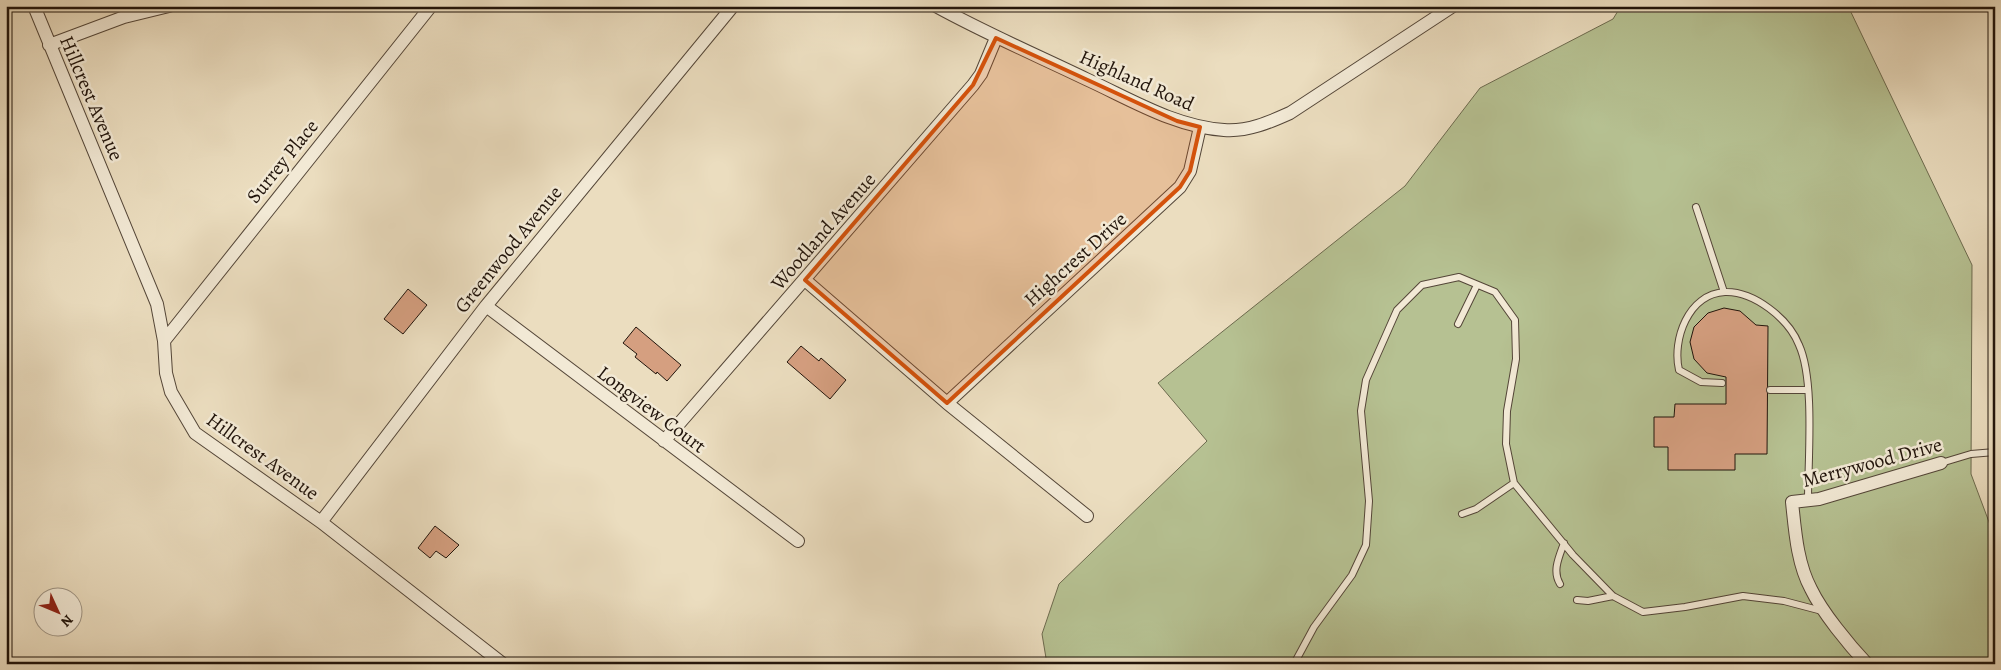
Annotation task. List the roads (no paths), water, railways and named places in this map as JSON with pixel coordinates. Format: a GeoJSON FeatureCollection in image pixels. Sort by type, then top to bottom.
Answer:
{"type":"FeatureCollection","features":[{"type":"Feature","properties":{"kind":"street","name":"Hillcrest Avenue"},"geometry":{"type":"LineString","coordinates":[[34,6],[157,304],[164,340],[166,373],[171,392],[179,409],[195,433],[321,522],[497,662]]}},
{"type":"Feature","properties":{"kind":"street"},"geometry":{"type":"LineString","coordinates":[[49,44],[124,17],[169,6]]}},
{"type":"Feature","properties":{"kind":"street","name":"Surrey Place"},"geometry":{"type":"LineString","coordinates":[[164,340],[431,6]]}},
{"type":"Feature","properties":{"kind":"street","name":"Greenwood Avenue"},"geometry":{"type":"LineString","coordinates":[[321,522],[486,306],[733,6]]}},
{"type":"Feature","properties":{"kind":"street","name":"Highland Road"},"geometry":{"type":"LineString","coordinates":[[936,6],[996,38],[1177,121],[1200,127],[1227,130],[1271,122],[1290,113],[1453,6]]}},
{"type":"Feature","properties":{"kind":"street","name":"Woodland Avenue"},"geometry":{"type":"LineString","coordinates":[[664,441],[973,85],[981,74],[996,38]]}},
{"type":"Feature","properties":{"kind":"street","name":"Highcrest Drive"},"geometry":{"type":"LineString","coordinates":[[946,403],[1180,187],[1190,171],[1200,127]]}},
{"type":"Feature","properties":{"kind":"street"},"geometry":{"type":"LineString","coordinates":[[805,280],[946,403],[1087,516]]}},
{"type":"Feature","properties":{"kind":"street","name":"Longview Court"},"geometry":{"type":"LineString","coordinates":[[486,306],[798,540]]}},
{"type":"Feature","properties":{"kind":"street","name":"Merrywood Drive"},"geometry":{"type":"LineString","coordinates":[[1863,662],[1810,589],[1796,543],[1792,502],[1820,498],[1941,463]]}},
{"type":"Feature","properties":{"kind":"lane"},"geometry":{"type":"LineString","coordinates":[[1696,207],[1724,292]]}},
{"type":"Feature","properties":{"kind":"lane"},"geometry":{"type":"LineString","coordinates":[[1294,664],[1314,627],[1352,575],[1366,545],[1369,501],[1361,411],[1366,380],[1397,310],[1422,285],[1459,277],[1495,292],[1514,320],[1516,359],[1507,411],[1506,444],[1514,483],[1564,543],[1613,596],[1643,612],[1685,608],[1743,596],[1784,601],[1826,612]]}},
{"type":"Feature","properties":{"kind":"lane"},"geometry":{"type":"LineString","coordinates":[[1458,324],[1477,285]]}},
{"type":"Feature","properties":{"kind":"lane"},"geometry":{"type":"LineString","coordinates":[[1722,383],[1701,382],[1678,370],[1676,357],[1679,334],[1692,309],[1708,298],[1724,292],[1743,294],[1766,308],[1790,327],[1800,345],[1808,372],[1808,500]]}},
{"type":"Feature","properties":{"kind":"lane"},"geometry":{"type":"LineString","coordinates":[[1770,390],[1808,390]]}},
{"type":"Feature","properties":{"kind":"lane","name":"Merrywood Drive"},"geometry":{"type":"LineString","coordinates":[[1941,463],[1972,454],[1995,452]]}},
{"type":"Feature","properties":{"kind":"lane"},"geometry":{"type":"LineString","coordinates":[[1462,514],[1476,509],[1514,483]]}},
{"type":"Feature","properties":{"kind":"lane"},"geometry":{"type":"LineString","coordinates":[[1560,584],[1557,578],[1556,566],[1564,543]]}},
{"type":"Feature","properties":{"kind":"lane"},"geometry":{"type":"LineString","coordinates":[[1577,600],[1588,601],[1613,596]]}}]}
